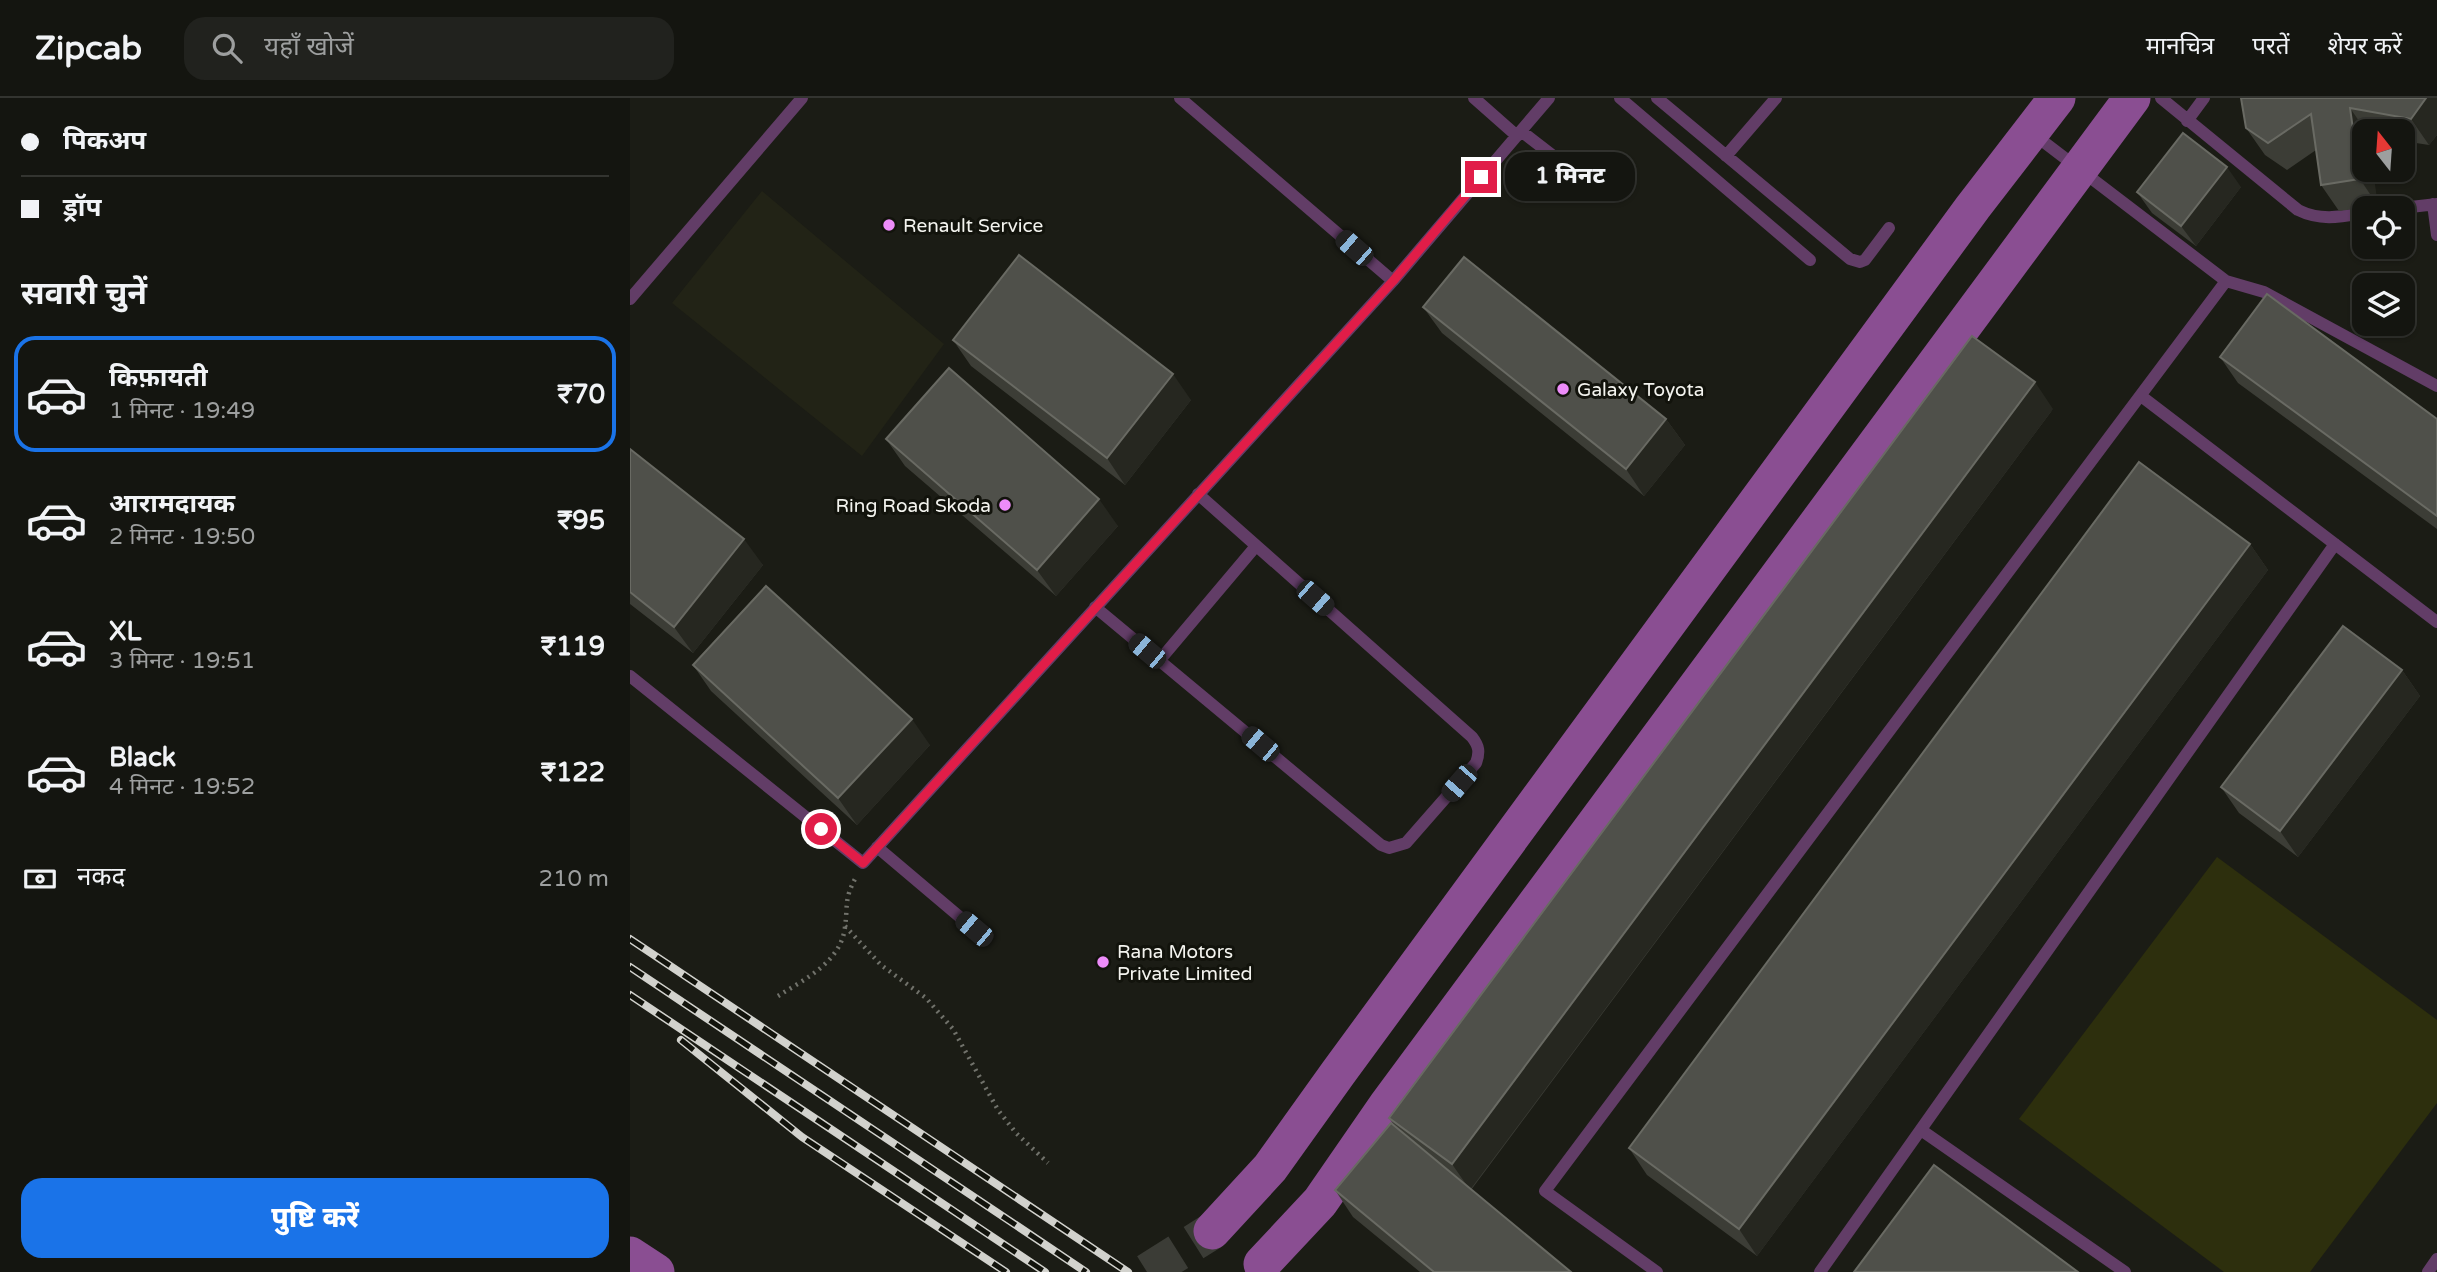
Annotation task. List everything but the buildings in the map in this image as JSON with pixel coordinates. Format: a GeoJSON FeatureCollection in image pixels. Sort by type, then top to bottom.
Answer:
{"type":"FeatureCollection","features":[{"type":"Feature","properties":{"kind":"street"},"geometry":{"type":"LineString","coordinates":[[1212,1231],[1270,1168],[1973,206],[2057,98]]}},
{"type":"Feature","properties":{"kind":"street"},"geometry":{"type":"LineString","coordinates":[[1262,1264],[1320,1202],[1412,1072],[2132,98]]}},
{"type":"Feature","properties":{"kind":"street"},"geometry":{"type":"LineString","coordinates":[[630,1255],[656,1272]]}},
{"type":"Feature","properties":{"kind":"lane"},"geometry":{"type":"LineString","coordinates":[[630,299],[802,98]]}},
{"type":"Feature","properties":{"kind":"lane"},"geometry":{"type":"LineString","coordinates":[[1180,98],[1393,281]]}},
{"type":"Feature","properties":{"kind":"lane"},"geometry":{"type":"LineString","coordinates":[[1474,98],[1596,189]]}},
{"type":"Feature","properties":{"kind":"lane"},"geometry":{"type":"LineString","coordinates":[[630,676],[863,863],[1393,281],[1549,98]]}},
{"type":"Feature","properties":{"kind":"lane"},"geometry":{"type":"LineString","coordinates":[[1619,98],[1810,260]]}},
{"type":"Feature","properties":{"kind":"lane"},"geometry":{"type":"LineString","coordinates":[[1657,98],[1850,259],[1860,262],[1865,260],[1889,228]]}},
{"type":"Feature","properties":{"kind":"lane"},"geometry":{"type":"LineString","coordinates":[[1726,156],[1776,98]]}},
{"type":"Feature","properties":{"kind":"lane"},"geometry":{"type":"LineString","coordinates":[[2161,98],[2298,210],[2312,217],[2352,215]]}},
{"type":"Feature","properties":{"kind":"lane"},"geometry":{"type":"LineString","coordinates":[[2187,121],[2204,98]]}},
{"type":"Feature","properties":{"kind":"lane"},"geometry":{"type":"LineString","coordinates":[[2031,133],[2226,281],[2264,292],[2435,380]]}},
{"type":"Feature","properties":{"kind":"lane"},"geometry":{"type":"LineString","coordinates":[[2415,206],[2435,204],[2437,235]]}},
{"type":"Feature","properties":{"kind":"lane"},"geometry":{"type":"LineString","coordinates":[[1657,1272],[1545,1191],[2226,281]]}},
{"type":"Feature","properties":{"kind":"lane"},"geometry":{"type":"LineString","coordinates":[[2141,396],[2437,622]]}},
{"type":"Feature","properties":{"kind":"lane"},"geometry":{"type":"LineString","coordinates":[[1095,607],[1381,845],[1390,848],[1406,843],[1476,763],[1478,746],[1472,737],[1198,494]]}},
{"type":"Feature","properties":{"kind":"lane"},"geometry":{"type":"LineString","coordinates":[[1820,1272],[2335,544]]}},
{"type":"Feature","properties":{"kind":"lane"},"geometry":{"type":"LineString","coordinates":[[1159,661],[1256,546]]}},
{"type":"Feature","properties":{"kind":"lane"},"geometry":{"type":"LineString","coordinates":[[877,847],[974,929]]}},
{"type":"Feature","properties":{"kind":"lane"},"geometry":{"type":"LineString","coordinates":[[1921,1130],[2126,1272]]}},
{"type":"Feature","properties":{"kind":"lane"},"geometry":{"type":"LineString","coordinates":[[2428,1272],[2437,1259]]}},
{"type":"Feature","properties":{"kind":"path"},"geometry":{"type":"LineString","coordinates":[[778,996],[813,974],[842,945],[846,896],[863,863]]}},
{"type":"Feature","properties":{"kind":"path"},"geometry":{"type":"LineString","coordinates":[[845,926],[881,965],[926,998],[953,1029],[998,1110],[1016,1133],[1048,1163]]}},
{"type":"Feature","properties":{"kind":"shaded area"},"geometry":{"type":"Polygon","coordinates":[[[762,191],[944,344],[862,456],[672,303],[762,191]]]}},
{"type":"Feature","properties":{"kind":"green space"},"geometry":{"type":"Polygon","coordinates":[[[2217,857],[2437,1020],[2437,1103],[2310,1272],[2224,1272],[2019,1119],[2217,857]]]}},
{"type":"Feature","properties":{"kind":"tunnel"},"geometry":{"type":"LineString","coordinates":[[1147,1272],[1212,1231]]}},
{"type":"Feature","properties":{"kind":"railway"},"geometry":{"type":"LineString","coordinates":[[630,939],[1128,1272]]}},
{"type":"Feature","properties":{"kind":"railway"},"geometry":{"type":"LineString","coordinates":[[630,967],[1086,1272]]}},
{"type":"Feature","properties":{"kind":"railway"},"geometry":{"type":"LineString","coordinates":[[630,995],[1045,1272]]}},
{"type":"Feature","properties":{"kind":"railway"},"geometry":{"type":"LineString","coordinates":[[681,1040],[802,1137],[1006,1272]]}},
{"type":"Feature","properties":{"kind":"place","name":"Renault Service"},"geometry":{"type":"Point","coordinates":[889,225]}},
{"type":"Feature","properties":{"kind":"place","name":"Galaxy Toyota"},"geometry":{"type":"Point","coordinates":[1563,389]}},
{"type":"Feature","properties":{"kind":"place","name":"Ring Road Skoda"},"geometry":{"type":"Point","coordinates":[1005,505]}},
{"type":"Feature","properties":{"kind":"place","name":"Rana Motors Private Limited"},"geometry":{"type":"Point","coordinates":[1103,962]}},
{"type":"Feature","properties":{"kind":"route"},"geometry":{"type":"LineString","coordinates":[[821,829],[863,863],[1393,281],[1481,177]]}}]}
